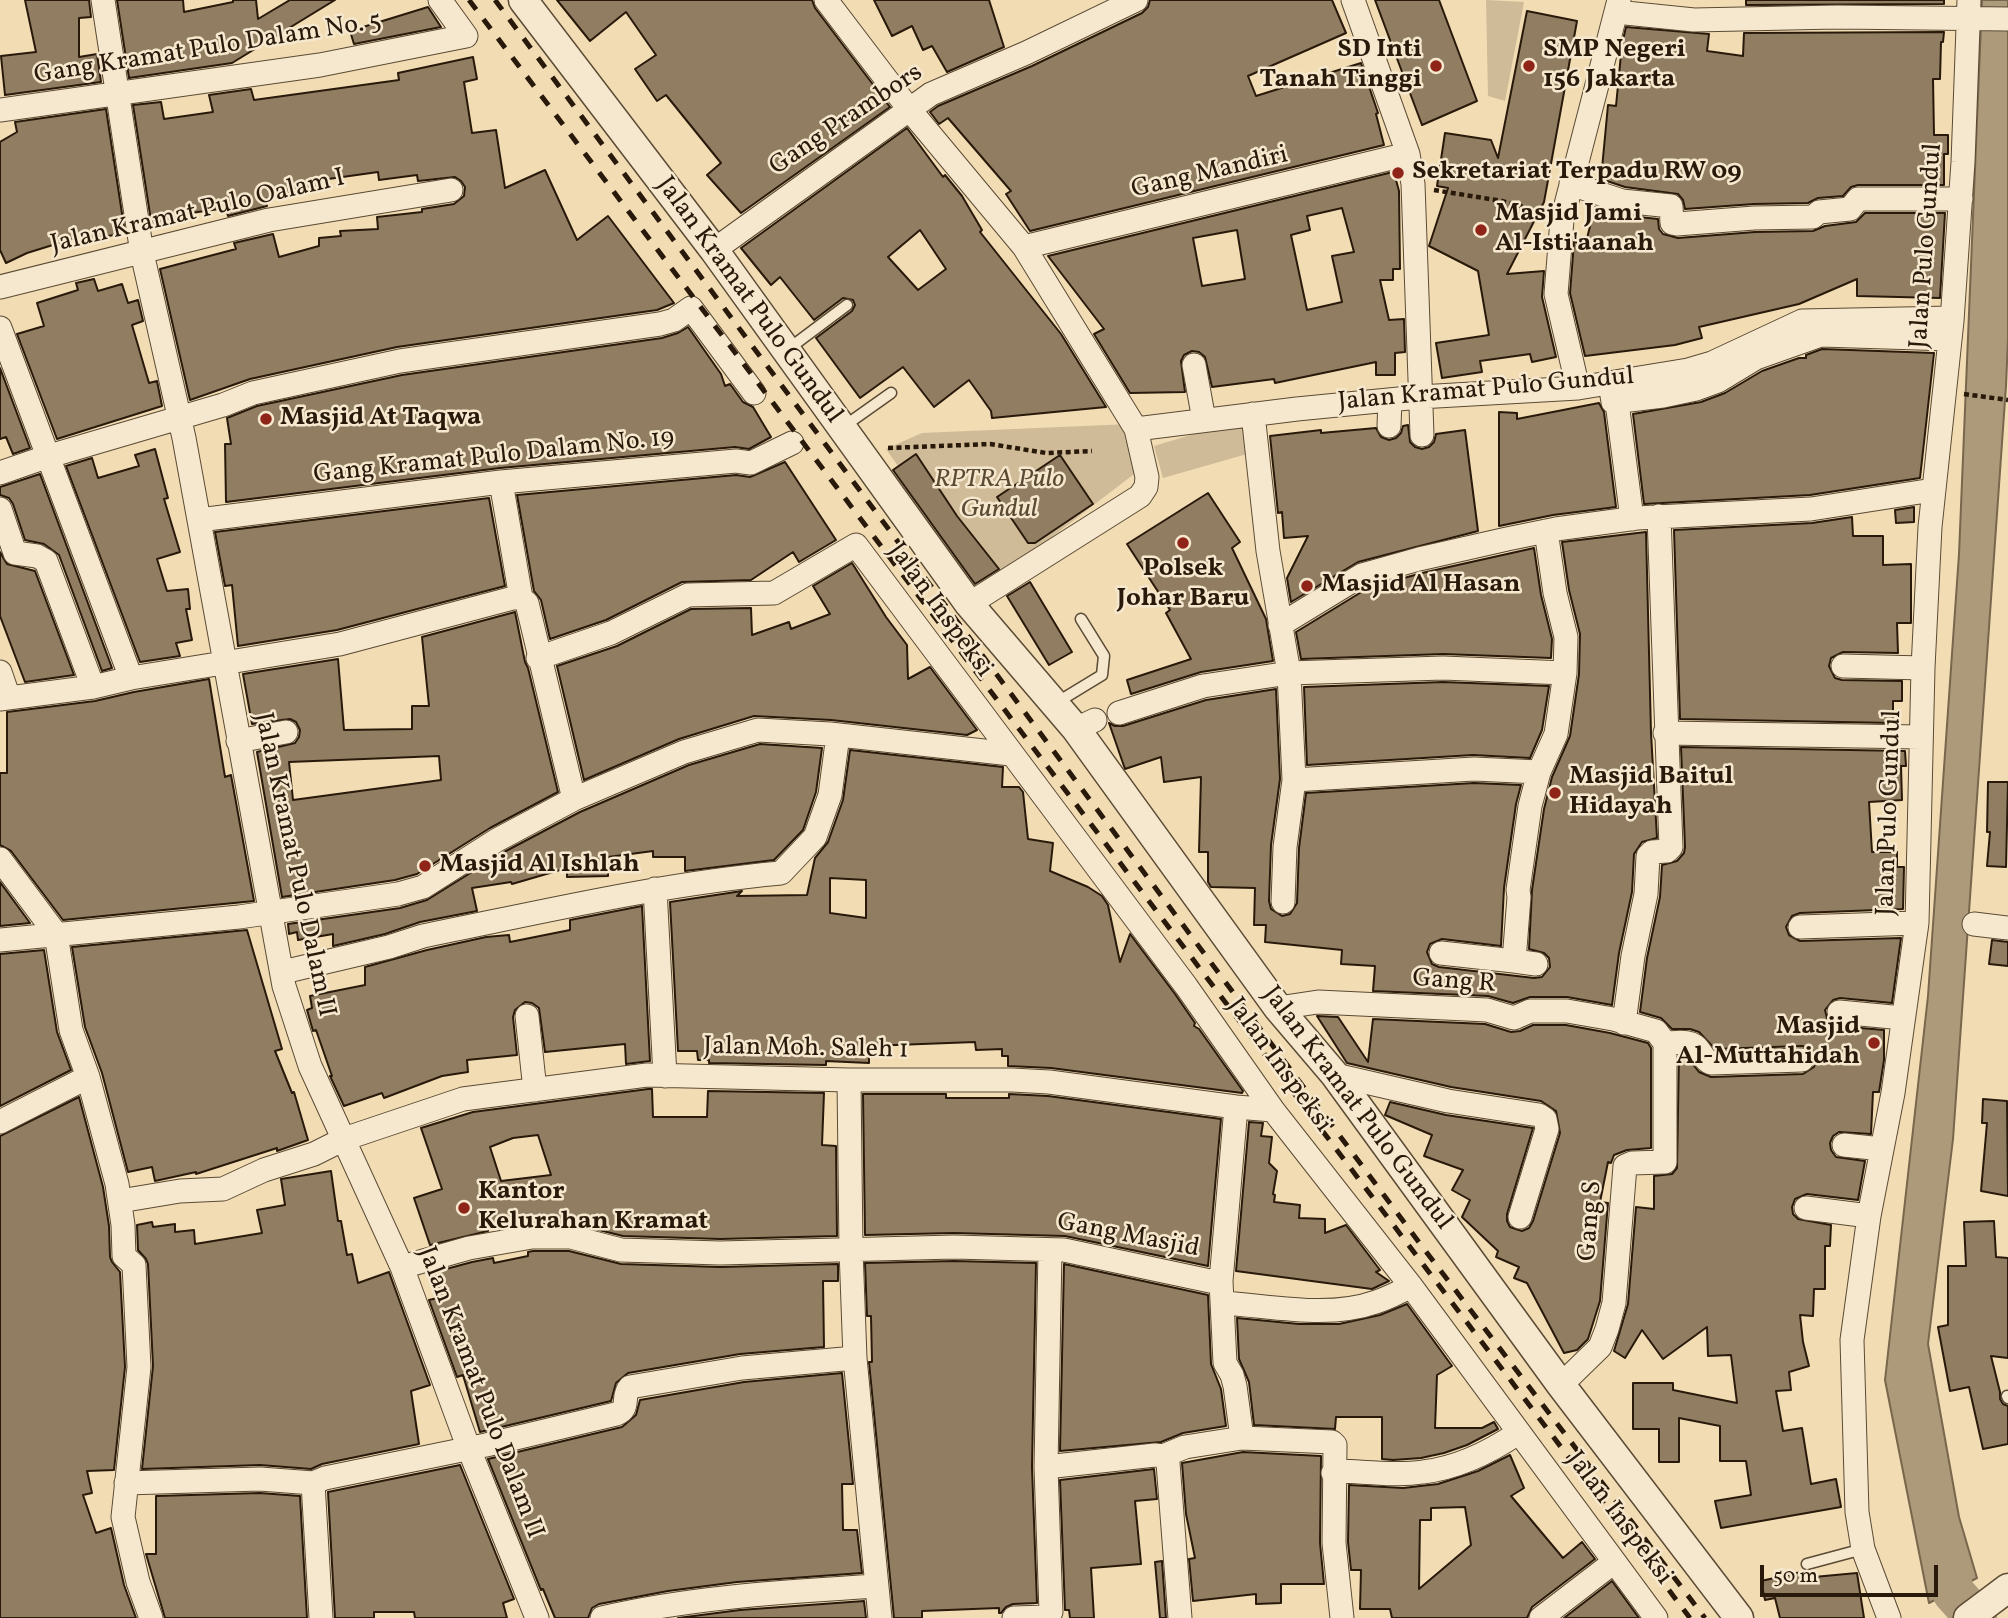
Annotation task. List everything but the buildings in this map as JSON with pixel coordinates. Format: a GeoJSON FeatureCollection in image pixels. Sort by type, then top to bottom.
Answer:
{"type":"FeatureCollection","features":[{"type":"Feature","properties":{"kind":"street","name":"Jalan Kramat Pulo Dalam II"},"geometry":{"type":"LineString","coordinates":[[103,0],[142,253],[199,520],[285,986],[310,1066],[402,1267],[537,1618]]}},
{"type":"Feature","properties":{"kind":"street","name":"Gang Kramat Pulo Dalam No. 5"},"geometry":{"type":"LineString","coordinates":[[0,110],[320,65],[466,36],[440,0]]}},
{"type":"Feature","properties":{"kind":"street","name":"Jalan Kramat Pulo Gundul"},"geometry":{"type":"LineString","coordinates":[[523,0],[713,250],[970,604],[1056,703],[1086,724],[1278,1008],[1335,1074],[1561,1385],[1739,1618]]}},
{"type":"Feature","properties":{"kind":"street"},"geometry":{"type":"LineString","coordinates":[[826,0],[909,108],[1024,247],[1136,429],[1147,477],[1146,487],[1140,496],[970,604]]}},
{"type":"Feature","properties":{"kind":"street","name":"Gang Prambors"},"geometry":{"type":"LineString","coordinates":[[713,250],[931,94],[1026,53],[1136,0]]}},
{"type":"Feature","properties":{"kind":"street"},"geometry":{"type":"LineString","coordinates":[[1353,0],[1408,154],[1413,187],[1422,435]]}},
{"type":"Feature","properties":{"kind":"street"},"geometry":{"type":"LineString","coordinates":[[1578,388],[1556,294],[1562,220],[1617,6],[1694,20],[1970,13],[2008,19]]}},
{"type":"Feature","properties":{"kind":"street","name":"Jalan Pulo Gundul"},"geometry":{"type":"LineString","coordinates":[[1889,1618],[1863,1549],[1857,1512],[1852,1340],[1869,1216],[1917,923],[1923,668],[1933,491],[1951,329],[1961,199],[1970,13]]}},
{"type":"Feature","properties":{"kind":"street","name":"Gang Mandiri"},"geometry":{"type":"LineString","coordinates":[[1024,247],[1408,154]]}},
{"type":"Feature","properties":{"kind":"street"},"geometry":{"type":"LineString","coordinates":[[1571,184],[1622,201],[1670,206],[1672,223],[1677,224],[1813,217],[1819,212],[1850,209],[1858,199],[1961,199]]}},
{"type":"Feature","properties":{"kind":"street","name":"Jalan Kramat Pulo Oalam I"},"geometry":{"type":"LineString","coordinates":[[0,287],[269,220],[451,190]]}},
{"type":"Feature","properties":{"kind":"street"},"geometry":{"type":"LineString","coordinates":[[0,473],[223,405],[253,393],[400,361],[660,324],[674,320],[691,308],[754,393]]}},
{"type":"Feature","properties":{"kind":"street"},"geometry":{"type":"LineString","coordinates":[[0,328],[46,457],[131,678]]}},
{"type":"Feature","properties":{"kind":"street","name":"Jalan Kramat Pulo Gundul"},"geometry":{"type":"LineString","coordinates":[[1136,429],[1204,421],[1254,422],[1390,410],[1419,404],[1578,388],[1614,391],[1762,347],[1821,335],[1951,329]]}},
{"type":"Feature","properties":{"kind":"street"},"geometry":{"type":"LineString","coordinates":[[1194,365],[1204,421]]}},
{"type":"Feature","properties":{"kind":"street"},"geometry":{"type":"LineString","coordinates":[[1614,391],[1632,519]]}},
{"type":"Feature","properties":{"kind":"street"},"geometry":{"type":"LineString","coordinates":[[1254,422],[1268,551],[1289,673],[1294,780],[1286,834],[1283,901]]}},
{"type":"Feature","properties":{"kind":"street","name":"Gang Kramat Pulo Dalam No. 19"},"geometry":{"type":"LineString","coordinates":[[199,520],[501,482],[736,461],[751,463],[792,443]]}},
{"type":"Feature","properties":{"kind":"street"},"geometry":{"type":"LineString","coordinates":[[501,482],[521,598]]}},
{"type":"Feature","properties":{"kind":"street"},"geometry":{"type":"LineString","coordinates":[[1280,625],[1362,575],[1419,559],[1546,531],[1659,516],[1811,509],[1933,491]]}},
{"type":"Feature","properties":{"kind":"street"},"geometry":{"type":"LineString","coordinates":[[0,509],[8,556],[37,556],[46,561],[93,687]]}},
{"type":"Feature","properties":{"kind":"street"},"geometry":{"type":"LineString","coordinates":[[1659,516],[1671,847],[1667,851],[1652,852],[1648,856],[1646,894],[1633,956],[1624,1023],[1656,1031],[1665,1043],[1689,1043],[1697,1046],[1706,1061],[1711,1063],[1802,1060]]}},
{"type":"Feature","properties":{"kind":"street"},"geometry":{"type":"LineString","coordinates":[[1441,953],[1525,962],[1518,890],[1523,848],[1539,772],[1556,734],[1565,673],[1566,637],[1555,593],[1546,531]]}},
{"type":"Feature","properties":{"kind":"street","name":"Jalan Inspeksi"},"geometry":{"type":"LineString","coordinates":[[538,658],[611,633],[688,596],[774,593],[856,545],[1186,986],[1273,1110],[1411,1286],[1656,1618]]}},
{"type":"Feature","properties":{"kind":"street"},"geometry":{"type":"LineString","coordinates":[[0,672],[4,698],[93,687],[131,678],[340,644],[521,598],[527,603],[538,658],[574,799]]}},
{"type":"Feature","properties":{"kind":"street"},"geometry":{"type":"LineString","coordinates":[[1843,666],[1923,668]]}},
{"type":"Feature","properties":{"kind":"street"},"geometry":{"type":"LineString","coordinates":[[1119,713],[1203,686],[1289,673],[1443,668],[1565,673]]}},
{"type":"Feature","properties":{"kind":"street"},"geometry":{"type":"LineString","coordinates":[[0,940],[271,913],[398,894],[424,887],[498,840],[574,799],[684,752],[758,730],[838,735],[1011,754]]}},
{"type":"Feature","properties":{"kind":"street"},"geometry":{"type":"LineString","coordinates":[[238,741],[286,732]]}},
{"type":"Feature","properties":{"kind":"street"},"geometry":{"type":"LineString","coordinates":[[1665,733],[1921,737]]}},
{"type":"Feature","properties":{"kind":"street"},"geometry":{"type":"LineString","coordinates":[[282,972],[389,947],[423,936],[655,889],[717,879],[781,873],[815,837],[830,795],[838,735]]}},
{"type":"Feature","properties":{"kind":"street"},"geometry":{"type":"LineString","coordinates":[[1294,780],[1474,769],[1539,772]]}},
{"type":"Feature","properties":{"kind":"street"},"geometry":{"type":"LineString","coordinates":[[0,859],[56,934],[71,1030],[88,1077],[117,1184],[124,1256],[135,1265],[139,1367],[123,1517],[138,1582],[151,1618]]}},
{"type":"Feature","properties":{"kind":"street"},"geometry":{"type":"LineString","coordinates":[[655,889],[665,1076]]}},
{"type":"Feature","properties":{"kind":"street"},"geometry":{"type":"LineString","coordinates":[[1800,928],[1917,923]]}},
{"type":"Feature","properties":{"kind":"street"},"geometry":{"type":"LineString","coordinates":[[1974,924],[2008,928]]}},
{"type":"Feature","properties":{"kind":"street","name":"Gang R"},"geometry":{"type":"LineString","coordinates":[[1278,1008],[1318,1002],[1487,1010],[1514,1018],[1530,1011],[1567,1011],[1624,1023]]}},
{"type":"Feature","properties":{"kind":"street"},"geometry":{"type":"LineString","coordinates":[[1839,1012],[1903,1018]]}},
{"type":"Feature","properties":{"kind":"street"},"geometry":{"type":"LineString","coordinates":[[527,1016],[535,1090]]}},
{"type":"Feature","properties":{"kind":"street","name":"Gang S"},"geometry":{"type":"LineString","coordinates":[[1561,1385],[1600,1347],[1607,1329],[1614,1304],[1625,1166],[1632,1163],[1665,1161],[1665,1043]]}},
{"type":"Feature","properties":{"kind":"street"},"geometry":{"type":"LineString","coordinates":[[1335,1074],[1448,1101],[1539,1115],[1545,1119],[1546,1129],[1520,1217]]}},
{"type":"Feature","properties":{"kind":"street","name":"Jalan Moh. Saleh 1"},"geometry":{"type":"LineString","coordinates":[[120,1201],[180,1191],[223,1189],[264,1170],[314,1154],[344,1139],[463,1099],[648,1075],[1049,1082],[1273,1110]]}},
{"type":"Feature","properties":{"kind":"street"},"geometry":{"type":"LineString","coordinates":[[0,1122],[88,1077]]}},
{"type":"Feature","properties":{"kind":"street"},"geometry":{"type":"LineString","coordinates":[[849,1080],[850,1250],[855,1358],[880,1618]]}},
{"type":"Feature","properties":{"kind":"street","name":"Gang Masjid"},"geometry":{"type":"LineString","coordinates":[[1222,1292],[1236,1107]]}},
{"type":"Feature","properties":{"kind":"street"},"geometry":{"type":"LineString","coordinates":[[1844,1145],[1882,1149]]}},
{"type":"Feature","properties":{"kind":"street"},"geometry":{"type":"LineString","coordinates":[[1806,1208],[1869,1216]]}},
{"type":"Feature","properties":{"kind":"street","name":"Gang Masjid"},"geometry":{"type":"LineString","coordinates":[[402,1267],[470,1248],[532,1237],[571,1237],[621,1250],[720,1253],[954,1247],[1064,1250],[1210,1282],[1222,1292]]}},
{"type":"Feature","properties":{"kind":"street"},"geometry":{"type":"LineString","coordinates":[[1014,1618],[1046,1617],[1051,1612],[1046,1467],[1050,1250]]}},
{"type":"Feature","properties":{"kind":"street"},"geometry":{"type":"LineString","coordinates":[[1242,1438],[1235,1386],[1225,1363],[1222,1292],[1304,1310],[1334,1310],[1374,1303],[1411,1286]]}},
{"type":"Feature","properties":{"kind":"street"},"geometry":{"type":"LineString","coordinates":[[126,1483],[260,1479],[313,1483],[622,1412],[625,1408],[626,1392],[631,1387],[742,1368],[855,1358]]}},
{"type":"Feature","properties":{"kind":"street"},"geometry":{"type":"LineString","coordinates":[[1333,1474],[1341,1471],[1420,1473],[1450,1467],[1518,1433]]}},
{"type":"Feature","properties":{"kind":"street"},"geometry":{"type":"LineString","coordinates":[[1046,1467],[1164,1456],[1185,1447],[1242,1438],[1332,1442],[1335,1446],[1334,1543],[1342,1618]]}},
{"type":"Feature","properties":{"kind":"street"},"geometry":{"type":"LineString","coordinates":[[1164,1456],[1168,1463],[1180,1618]]}},
{"type":"Feature","properties":{"kind":"street"},"geometry":{"type":"LineString","coordinates":[[313,1483],[321,1618]]}},
{"type":"Feature","properties":{"kind":"street"},"geometry":{"type":"LineString","coordinates":[[1541,1618],[1614,1562]]}},
{"type":"Feature","properties":{"kind":"street"},"geometry":{"type":"LineString","coordinates":[[602,1618],[655,1606],[765,1593],[876,1586]]}},
{"type":"Feature","properties":{"kind":"street"},"geometry":{"type":"LineString","coordinates":[[1968,1618],[2005,1590]]}},
{"type":"Feature","properties":{"kind":"lane"},"geometry":{"type":"LineString","coordinates":[[785,352],[847,305]]}},
{"type":"Feature","properties":{"kind":"lane"},"geometry":{"type":"LineString","coordinates":[[858,451],[891,393]]}},
{"type":"Feature","properties":{"kind":"lane"},"geometry":{"type":"LineString","coordinates":[[1056,703],[1102,675],[1104,656],[1081,620]]}},
{"type":"Feature","properties":{"kind":"lane"},"geometry":{"type":"LineString","coordinates":[[1807,1564],[1863,1549]]}},
{"type":"Feature","properties":{"kind":"path"},"geometry":{"type":"LineString","coordinates":[[1413,187],[1526,206],[1562,220]]}},
{"type":"Feature","properties":{"kind":"path"},"geometry":{"type":"LineString","coordinates":[[1961,393],[2008,400]]}},
{"type":"Feature","properties":{"kind":"path"},"geometry":{"type":"LineString","coordinates":[[858,451],[990,444],[1046,453],[1092,451]]}},
{"type":"Feature","properties":{"kind":"green space"},"geometry":{"type":"Polygon","coordinates":[[[1486,0],[1524,2],[1505,101],[1488,96],[1486,0]]]}},
{"type":"Feature","properties":{"kind":"green space"},"geometry":{"type":"Polygon","coordinates":[[[1244,419],[1254,452],[1163,478],[1154,446],[1244,419]]]}},
{"type":"Feature","properties":{"kind":"green space","name":"RPTRA Pulo Gundul"},"geometry":{"type":"Polygon","coordinates":[[[1130,424],[1138,471],[984,589],[886,449],[922,433],[1130,424]]]}},
{"type":"Feature","properties":{"kind":"shaded area"},"geometry":{"type":"Polygon","coordinates":[[[1982,0],[2008,0],[2008,339],[1953,1139],[1928,1344],[1959,1517],[1977,1578],[1929,1603],[1885,1380],[1928,996],[1959,554],[1982,0]]]}},
{"type":"Feature","properties":{"kind":"waterway"},"geometry":{"type":"LineString","coordinates":[[1942,1537],[1953,1592],[1976,1618]]}},
{"type":"Feature","properties":{"kind":"railway"},"geometry":{"type":"LineString","coordinates":[[469,0],[1690,1618]]}},
{"type":"Feature","properties":{"kind":"railway"},"geometry":{"type":"LineString","coordinates":[[495,0],[1418,1241],[1705,1618]]}},
{"type":"Feature","properties":{"kind":"place","name":"SD Inti Tanah Tinggi"},"geometry":{"type":"Point","coordinates":[1436,66]}},
{"type":"Feature","properties":{"kind":"place","name":"SMP Negeri 156 Jakarta"},"geometry":{"type":"Point","coordinates":[1529,66]}},
{"type":"Feature","properties":{"kind":"place","name":"Sekretariat Terpadu RW 09"},"geometry":{"type":"Point","coordinates":[1398,173]}},
{"type":"Feature","properties":{"kind":"place","name":"Masjid Jami Al-Isti'aanah"},"geometry":{"type":"Point","coordinates":[1481,230]}},
{"type":"Feature","properties":{"kind":"place","name":"Masjid At Taqwa"},"geometry":{"type":"Point","coordinates":[266,419]}},
{"type":"Feature","properties":{"kind":"place","name":"Polsek Johar Baru"},"geometry":{"type":"Point","coordinates":[1183,543]}},
{"type":"Feature","properties":{"kind":"place","name":"Masjid Al Hasan"},"geometry":{"type":"Point","coordinates":[1307,586]}},
{"type":"Feature","properties":{"kind":"place","name":"Masjid Baitul Hidayah"},"geometry":{"type":"Point","coordinates":[1555,793]}},
{"type":"Feature","properties":{"kind":"place","name":"Masjid Al Ishlah"},"geometry":{"type":"Point","coordinates":[425,866]}},
{"type":"Feature","properties":{"kind":"place","name":"Masjid Al-Muttahidah"},"geometry":{"type":"Point","coordinates":[1874,1043]}},
{"type":"Feature","properties":{"kind":"place","name":"Kantor Kelurahan Kramat"},"geometry":{"type":"Point","coordinates":[464,1208]}}]}
